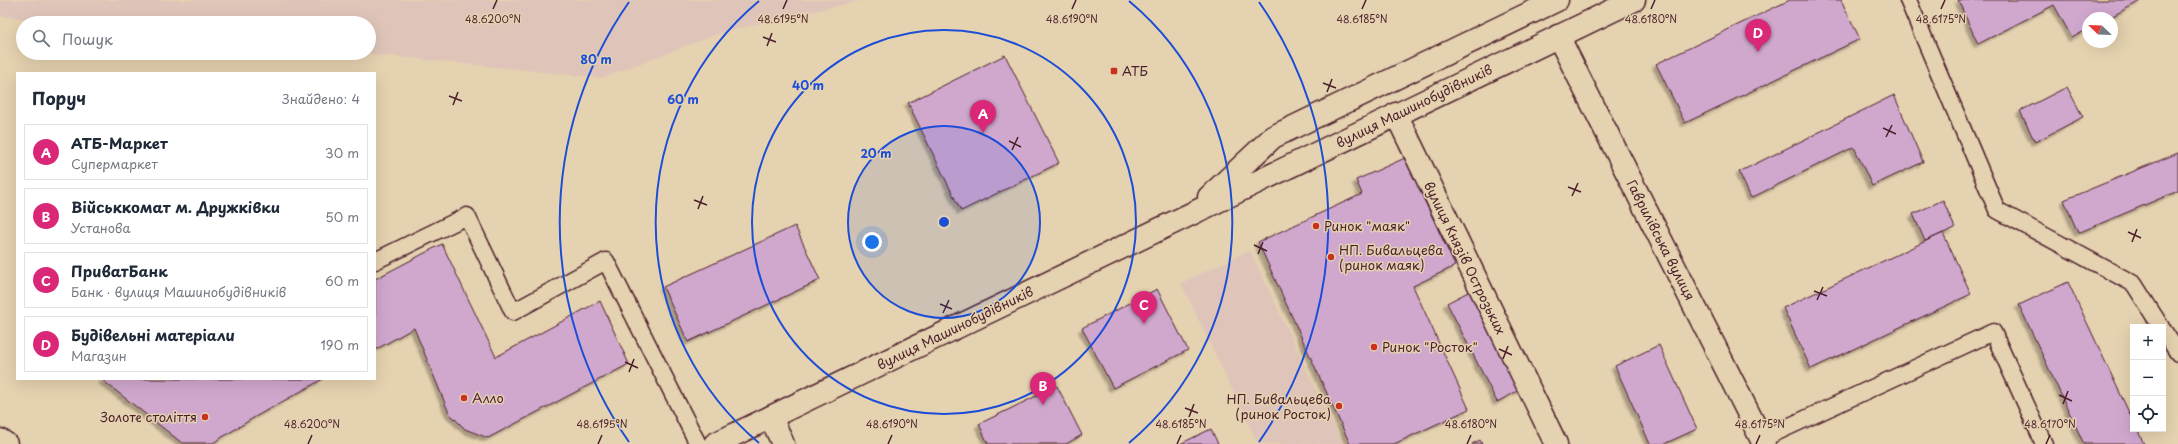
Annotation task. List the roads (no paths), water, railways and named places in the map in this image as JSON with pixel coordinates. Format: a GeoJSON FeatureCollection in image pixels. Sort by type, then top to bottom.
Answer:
{"type":"FeatureCollection","features":[{"type":"Feature","properties":{"kind":"street","name":"вулиця Машинобудівників"},"geometry":{"type":"LineString","coordinates":[[1194,212],[1273,137],[1557,0]]}},
{"type":"Feature","properties":{"kind":"street","name":"вулиця Машинобудівників"},"geometry":{"type":"LineString","coordinates":[[715,444],[1634,0]]}},
{"type":"Feature","properties":{"kind":"street","name":"Гаврилівська вулиця"},"geometry":{"type":"LineString","coordinates":[[1558,36],[1763,442]]}},
{"type":"Feature","properties":{"kind":"street","name":"вулиця Князів Острозьких"},"geometry":{"type":"LineString","coordinates":[[1396,114],[1556,444]]}},
{"type":"Feature","properties":{"kind":"street"},"geometry":{"type":"LineString","coordinates":[[771,417],[783,444]]}},
{"type":"Feature","properties":{"kind":"street"},"geometry":{"type":"LineString","coordinates":[[0,440],[6,444]]}},
{"type":"Feature","properties":{"kind":"lane"},"geometry":{"type":"LineString","coordinates":[[1908,0],[1997,210],[2134,284],[2159,324]]}},
{"type":"Feature","properties":{"kind":"lane"},"geometry":{"type":"LineString","coordinates":[[376,261],[467,216],[513,312],[606,261],[698,444]]}},
{"type":"Feature","properties":{"kind":"lane"},"geometry":{"type":"LineString","coordinates":[[1763,442],[1993,332],[2044,444]]}},
{"type":"Feature","properties":{"kind":"lane"},"geometry":{"type":"LineString","coordinates":[[2166,335],[2178,353]]}},
{"type":"Feature","properties":{"kind":"place","name":"Будівельні матеріали"},"geometry":{"type":"Point","coordinates":[1758,52]}},
{"type":"Feature","properties":{"kind":"place","name":"АТБ"},"geometry":{"type":"Point","coordinates":[1114,71]}},
{"type":"Feature","properties":{"kind":"place","name":"АТБ-Маркет"},"geometry":{"type":"Point","coordinates":[983,133]}},
{"type":"Feature","properties":{"kind":"place","name":"Ринок \"маяк\""},"geometry":{"type":"Point","coordinates":[1316,226]}},
{"type":"Feature","properties":{"kind":"place","name":"НП. Бивальцева (ринок маяк)"},"geometry":{"type":"Point","coordinates":[1331,257]}},
{"type":"Feature","properties":{"kind":"place","name":"ПриватБанк"},"geometry":{"type":"Point","coordinates":[1144,324]}},
{"type":"Feature","properties":{"kind":"place","name":"Ринок \"Росток\""},"geometry":{"type":"Point","coordinates":[1374,347]}},
{"type":"Feature","properties":{"kind":"place","name":"Алло"},"geometry":{"type":"Point","coordinates":[464,398]}},
{"type":"Feature","properties":{"kind":"place","name":"Військкомат м. Дружківки"},"geometry":{"type":"Point","coordinates":[1043,405]}},
{"type":"Feature","properties":{"kind":"place","name":"НП. Бивальцева (ринок Росток)"},"geometry":{"type":"Point","coordinates":[1339,406]}},
{"type":"Feature","properties":{"kind":"place","name":"Золоте століття"},"geometry":{"type":"Point","coordinates":[205,417]}}]}
